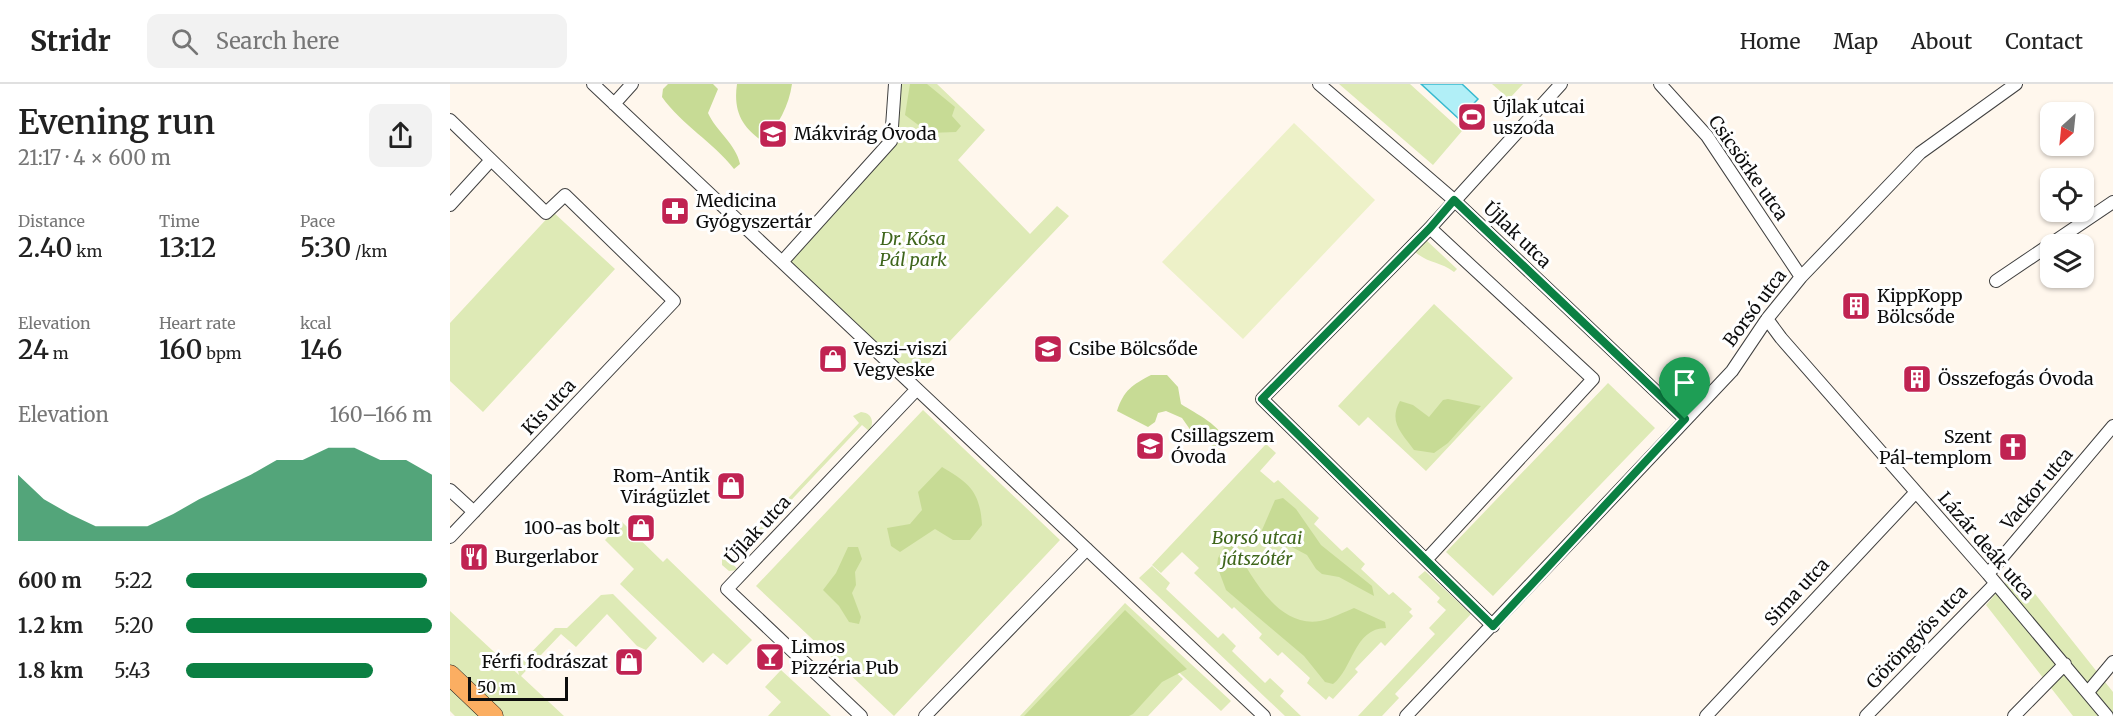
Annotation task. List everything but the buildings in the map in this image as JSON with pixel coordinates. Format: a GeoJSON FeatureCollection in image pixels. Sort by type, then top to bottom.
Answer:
{"type":"FeatureCollection","features":[{"type":"Feature","properties":{"kind":"main road"},"geometry":{"type":"LineString","coordinates":[[450,675],[492,716]]}},
{"type":"Feature","properties":{"kind":"street"},"geometry":{"type":"LineString","coordinates":[[593,84],[1087,549],[1256,713]]}},
{"type":"Feature","properties":{"kind":"street"},"geometry":{"type":"LineString","coordinates":[[614,104],[632,84]]}},
{"type":"Feature","properties":{"kind":"street"},"geometry":{"type":"LineString","coordinates":[[782,262],[891,141],[895,84]]}},
{"type":"Feature","properties":{"kind":"street","name":"Újlak utca"},"geometry":{"type":"LineString","coordinates":[[1319,84],[1454,200],[1685,419]]}},
{"type":"Feature","properties":{"kind":"street"},"geometry":{"type":"LineString","coordinates":[[1493,626],[1262,399],[1430,228],[1561,84]]}},
{"type":"Feature","properties":{"kind":"street","name":"Csicsörke utca"},"geometry":{"type":"LineString","coordinates":[[1660,84],[1707,136],[1801,277]]}},
{"type":"Feature","properties":{"kind":"street","name":"Borsó utca"},"geometry":{"type":"LineString","coordinates":[[1406,716],[1732,371],[1767,319],[1801,277],[1920,153],[2016,84]]}},
{"type":"Feature","properties":{"kind":"street"},"geometry":{"type":"LineString","coordinates":[[450,120],[491,160],[450,205]]}},
{"type":"Feature","properties":{"kind":"street","name":"Kis utca"},"geometry":{"type":"LineString","coordinates":[[450,537],[674,301],[565,195],[546,213],[491,160]]}},
{"type":"Feature","properties":{"kind":"street"},"geometry":{"type":"LineString","coordinates":[[1996,281],[2113,202]]}},
{"type":"Feature","properties":{"kind":"street"},"geometry":{"type":"LineString","coordinates":[[1426,560],[1593,379],[1430,228]]}},
{"type":"Feature","properties":{"kind":"street","name":"Lázár deák utca"},"geometry":{"type":"LineString","coordinates":[[1767,319],[1781,338],[2065,664],[2107,716]]}},
{"type":"Feature","properties":{"kind":"street","name":"Újlak utca"},"geometry":{"type":"LineString","coordinates":[[861,716],[727,589],[917,389]]}},
{"type":"Feature","properties":{"kind":"street","name":"Vackor utca"},"geometry":{"type":"LineString","coordinates":[[1991,579],[2113,426]]}},
{"type":"Feature","properties":{"kind":"street"},"geometry":{"type":"LineString","coordinates":[[450,490],[474,512]]}},
{"type":"Feature","properties":{"kind":"street","name":"Sima utca"},"geometry":{"type":"LineString","coordinates":[[1706,716],[1915,493]]}},
{"type":"Feature","properties":{"kind":"street"},"geometry":{"type":"LineString","coordinates":[[926,716],[1087,549]]}},
{"type":"Feature","properties":{"kind":"street","name":"Göröngyös utca"},"geometry":{"type":"LineString","coordinates":[[1866,716],[1991,579]]}},
{"type":"Feature","properties":{"kind":"street"},"geometry":{"type":"LineString","coordinates":[[2088,692],[2113,662]]}},
{"type":"Feature","properties":{"kind":"street"},"geometry":{"type":"LineString","coordinates":[[2014,716],[2065,664]]}},
{"type":"Feature","properties":{"kind":"green space"},"geometry":{"type":"Polygon","coordinates":[[[668,84],[713,84],[718,89],[708,113],[734,150],[740,164],[734,169],[717,150],[670,107],[662,97],[663,89],[668,84]]]}},
{"type":"Feature","properties":{"kind":"green space"},"geometry":{"type":"Polygon","coordinates":[[[737,84],[792,84],[782,115],[764,142],[750,131],[741,118],[736,102],[737,84]]]}},
{"type":"Feature","properties":{"kind":"green space","name":"Dr. Kósa Pál park"},"geometry":{"type":"Polygon","coordinates":[[[895,84],[937,84],[985,130],[958,160],[1030,234],[1057,206],[1069,216],[910,383],[782,262],[891,141],[895,84]]]}},
{"type":"Feature","properties":{"kind":"green space"},"geometry":{"type":"Polygon","coordinates":[[[910,84],[927,84],[955,107],[952,116],[961,126],[956,132],[929,133],[905,115],[910,84]]]}},
{"type":"Feature","properties":{"kind":"green space"},"geometry":{"type":"Polygon","coordinates":[[[1339,84],[1410,84],[1462,131],[1433,165],[1339,84]]]}},
{"type":"Feature","properties":{"kind":"green space"},"geometry":{"type":"Polygon","coordinates":[[[1492,84],[1523,84],[1509,99],[1492,84]]]}},
{"type":"Feature","properties":{"kind":"green space"},"geometry":{"type":"Polygon","coordinates":[[[1294,123],[1375,200],[1243,339],[1162,262],[1294,123]]]}},
{"type":"Feature","properties":{"kind":"green space"},"geometry":{"type":"Polygon","coordinates":[[[553,212],[615,269],[483,412],[450,381],[450,323],[553,212]]]}},
{"type":"Feature","properties":{"kind":"green space"},"geometry":{"type":"Polygon","coordinates":[[[1425,239],[1457,269],[1454,272],[1414,251],[1425,239]]]}},
{"type":"Feature","properties":{"kind":"green space"},"geometry":{"type":"Polygon","coordinates":[[[1434,304],[1513,378],[1426,471],[1368,417],[1359,426],[1338,406],[1434,304]]]}},
{"type":"Feature","properties":{"kind":"green space"},"geometry":{"type":"Polygon","coordinates":[[[1151,375],[1167,375],[1178,387],[1181,404],[1214,426],[1224,437],[1226,444],[1220,449],[1196,438],[1182,418],[1166,411],[1158,413],[1155,422],[1148,427],[1117,411],[1130,389],[1151,375]]]}},
{"type":"Feature","properties":{"kind":"green space"},"geometry":{"type":"Polygon","coordinates":[[[1608,383],[1655,428],[1493,596],[1446,552],[1608,383]]]}},
{"type":"Feature","properties":{"kind":"green space"},"geometry":{"type":"Polygon","coordinates":[[[1443,400],[1481,406],[1448,443],[1434,453],[1414,450],[1401,433],[1396,421],[1395,415],[1400,401],[1413,405],[1429,417],[1443,400]]]}},
{"type":"Feature","properties":{"kind":"green space"},"geometry":{"type":"Polygon","coordinates":[[[923,410],[1060,540],[894,716],[756,586],[923,410]]]}},
{"type":"Feature","properties":{"kind":"green space"},"geometry":{"type":"Polygon","coordinates":[[[861,412],[868,414],[871,418],[872,424],[869,431],[862,425],[732,563],[738,570],[729,571],[722,565],[722,555],[729,561],[859,423],[853,416],[861,412]]]}},
{"type":"Feature","properties":{"kind":"green space","name":"Borsó utcai játszótér"},"geometry":{"type":"Polygon","coordinates":[[[1266,444],[1276,453],[1260,471],[1274,483],[1278,480],[1319,518],[1314,524],[1342,551],[1347,547],[1365,564],[1361,569],[1389,595],[1393,592],[1412,609],[1409,612],[1413,616],[1385,646],[1381,642],[1355,669],[1358,672],[1333,699],[1329,696],[1326,700],[1307,683],[1310,678],[1282,652],[1278,656],[1259,638],[1262,634],[1194,573],[1199,568],[1182,552],[1161,573],[1152,565],[1266,444]]]}},
{"type":"Feature","properties":{"kind":"green space"},"geometry":{"type":"Polygon","coordinates":[[[942,467],[966,483],[976,496],[982,525],[970,540],[953,540],[935,529],[900,552],[891,546],[887,528],[910,524],[922,510],[918,492],[942,467]]]}},
{"type":"Feature","properties":{"kind":"green space"},"geometry":{"type":"Polygon","coordinates":[[[1283,498],[1296,509],[1321,545],[1372,586],[1374,596],[1339,577],[1322,574],[1307,555],[1286,544],[1270,538],[1262,539],[1262,530],[1275,500],[1283,498]]]}},
{"type":"Feature","properties":{"kind":"green space"},"geometry":{"type":"Polygon","coordinates":[[[622,522],[663,562],[667,558],[752,640],[727,665],[713,653],[703,663],[620,584],[634,569],[605,540],[622,522]]]}},
{"type":"Feature","properties":{"kind":"green space"},"geometry":{"type":"Polygon","coordinates":[[[1226,544],[1234,546],[1258,585],[1279,608],[1291,616],[1305,621],[1320,621],[1354,608],[1385,622],[1386,628],[1375,630],[1367,635],[1360,642],[1340,677],[1333,684],[1325,682],[1304,656],[1226,590],[1217,566],[1218,558],[1226,544]]]}},
{"type":"Feature","properties":{"kind":"green space"},"geometry":{"type":"Polygon","coordinates":[[[848,547],[858,547],[862,559],[855,572],[856,585],[852,593],[861,617],[859,624],[849,622],[839,606],[823,590],[836,573],[848,547]]]}},
{"type":"Feature","properties":{"kind":"green space"},"geometry":{"type":"Polygon","coordinates":[[[1152,566],[1170,583],[1166,589],[1218,638],[1223,633],[1236,646],[1232,651],[1265,683],[1270,678],[1284,691],[1280,696],[1301,716],[1285,716],[1139,578],[1152,566]]]}},
{"type":"Feature","properties":{"kind":"green space"},"geometry":{"type":"Polygon","coordinates":[[[2016,570],[2113,692],[2113,716],[2073,716],[1986,605],[2016,570]]]}},
{"type":"Feature","properties":{"kind":"green space"},"geometry":{"type":"Polygon","coordinates":[[[1425,571],[1471,614],[1395,694],[1399,698],[1382,716],[1358,716],[1435,634],[1429,628],[1446,610],[1437,602],[1440,598],[1418,577],[1425,571]]]}},
{"type":"Feature","properties":{"kind":"green space"},"geometry":{"type":"Polygon","coordinates":[[[613,594],[657,638],[646,650],[637,646],[607,614],[576,647],[561,634],[521,676],[564,716],[455,716],[450,711],[450,611],[519,675],[517,667],[555,628],[567,628],[601,595],[613,594]]]}},
{"type":"Feature","properties":{"kind":"green space"},"geometry":{"type":"Polygon","coordinates":[[[1125,603],[1231,701],[1221,711],[1132,629],[1183,679],[1148,716],[1020,716],[1125,603]]]}},
{"type":"Feature","properties":{"kind":"green space"},"geometry":{"type":"Polygon","coordinates":[[[1125,610],[1187,669],[1162,682],[1129,716],[1024,716],[1125,610]]]}},
{"type":"Feature","properties":{"kind":"green space"},"geometry":{"type":"Polygon","coordinates":[[[781,670],[831,716],[768,716],[781,702],[765,687],[781,670]]]}},
{"type":"Feature","properties":{"kind":"water"},"geometry":{"type":"Polygon","coordinates":[[[1421,84],[1462,84],[1478,99],[1459,119],[1421,84]]]}},
{"type":"Feature","properties":{"kind":"place","name":"Újlak utcai uszoda"},"geometry":{"type":"Point","coordinates":[1472,117]}},
{"type":"Feature","properties":{"kind":"place","name":"Mákvirág Óvoda"},"geometry":{"type":"Point","coordinates":[773,134]}},
{"type":"Feature","properties":{"kind":"place","name":"Medicina Gyógyszertár"},"geometry":{"type":"Point","coordinates":[675,211]}},
{"type":"Feature","properties":{"kind":"place","name":"KippKopp Bölcsőde"},"geometry":{"type":"Point","coordinates":[1856,306]}},
{"type":"Feature","properties":{"kind":"place","name":"Csibe Bölcsőde"},"geometry":{"type":"Point","coordinates":[1048,349]}},
{"type":"Feature","properties":{"kind":"place","name":"Veszi-viszi Vegyeske"},"geometry":{"type":"Point","coordinates":[833,359]}},
{"type":"Feature","properties":{"kind":"place","name":"Összefogás Óvoda"},"geometry":{"type":"Point","coordinates":[1917,379]}},
{"type":"Feature","properties":{"kind":"place","name":"Csillagszem Óvoda"},"geometry":{"type":"Point","coordinates":[1150,446]}},
{"type":"Feature","properties":{"kind":"place","name":"Szent Pál-templom"},"geometry":{"type":"Point","coordinates":[2013,447]}},
{"type":"Feature","properties":{"kind":"place","name":"Rom-Antik Virágüzlet"},"geometry":{"type":"Point","coordinates":[731,486]}},
{"type":"Feature","properties":{"kind":"place","name":"100-as bolt"},"geometry":{"type":"Point","coordinates":[641,528]}},
{"type":"Feature","properties":{"kind":"place","name":"Burgerlabor"},"geometry":{"type":"Point","coordinates":[474,557]}},
{"type":"Feature","properties":{"kind":"place","name":"Limos Pizzéria Pub"},"geometry":{"type":"Point","coordinates":[770,657]}},
{"type":"Feature","properties":{"kind":"place","name":"Férfi fodrászat"},"geometry":{"type":"Point","coordinates":[629,662]}},
{"type":"Feature","properties":{"kind":"route"},"geometry":{"type":"LineString","coordinates":[[1454,200],[1685,419],[1493,626],[1262,399],[1430,228],[1454,200]]}}]}
